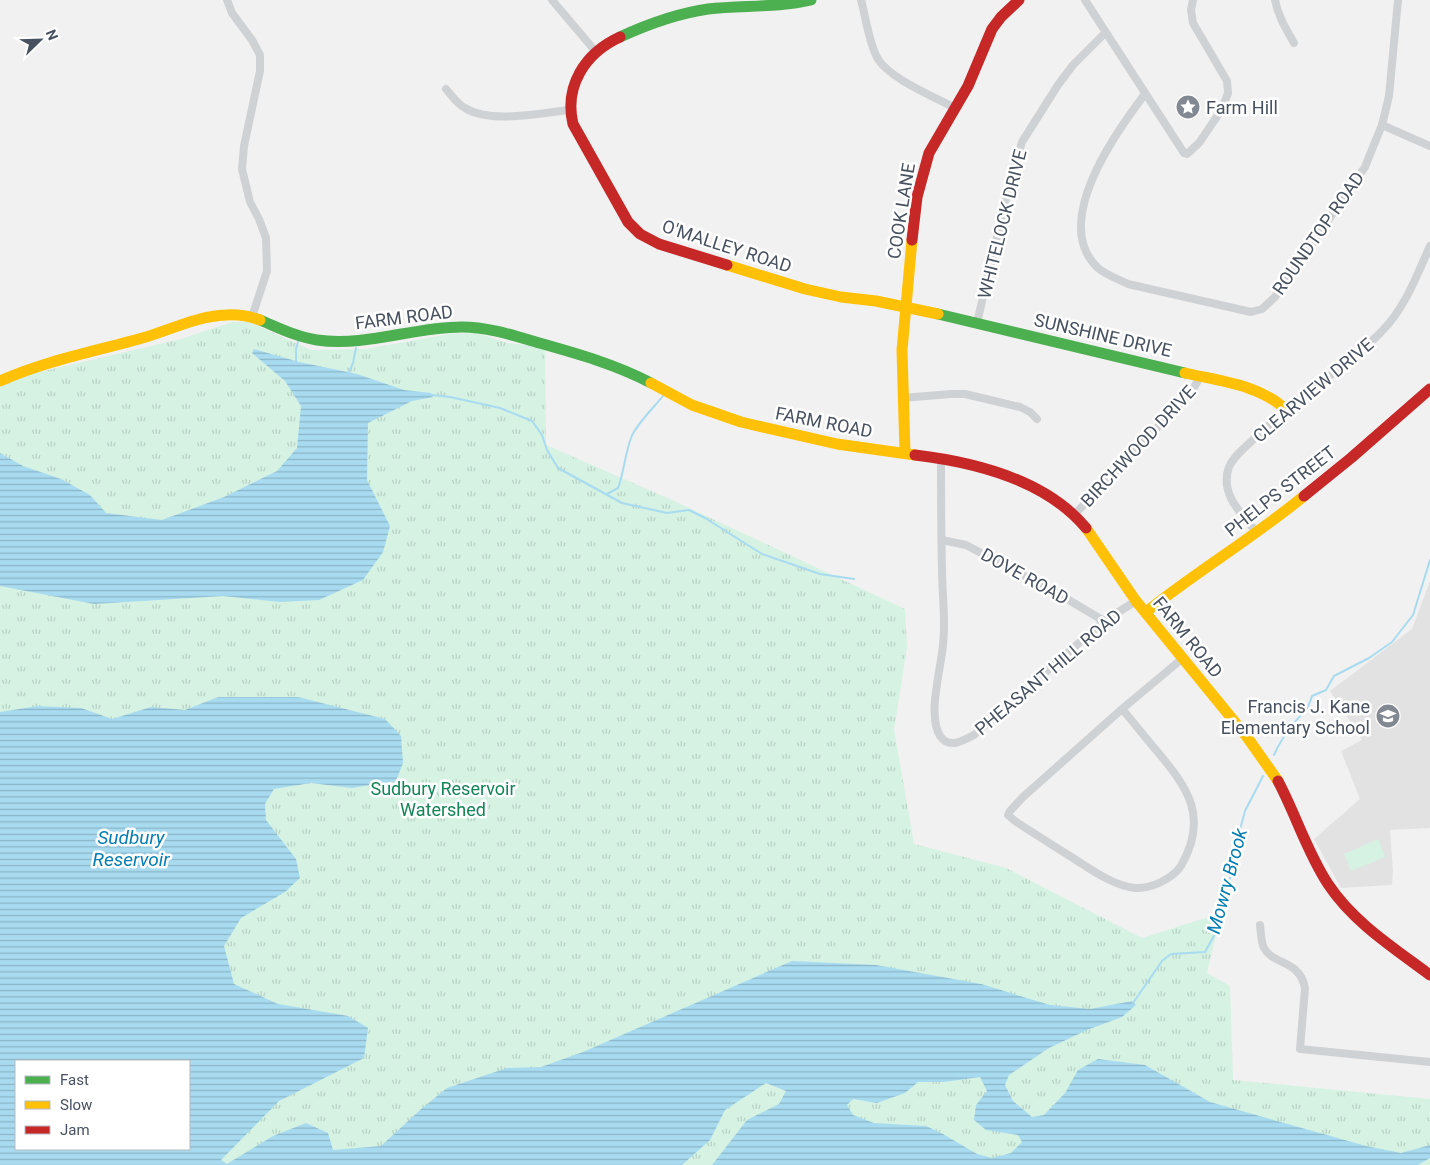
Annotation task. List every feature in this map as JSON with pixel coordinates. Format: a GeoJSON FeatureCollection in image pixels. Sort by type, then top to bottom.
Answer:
{"type":"FeatureCollection","features":[{"type":"Feature","properties":{"kind":"street"},"geometry":{"type":"LineString","coordinates":[[227,0],[232,13],[252,40],[260,55],[260,71],[244,146],[242,169],[250,202],[259,218],[266,238],[267,271],[252,317]]}},
{"type":"Feature","properties":{"kind":"street"},"geometry":{"type":"LineString","coordinates":[[552,0],[596,52]]}},
{"type":"Feature","properties":{"kind":"street","name":"O'MALLEY ROAD"},"geometry":{"type":"LineString","coordinates":[[811,0],[781,6],[744,6],[699,11],[628,34],[596,52],[575,82],[571,94],[570,110],[576,131],[628,222],[646,238],[659,244],[805,289],[841,297],[906,307]]}},
{"type":"Feature","properties":{"kind":"street"},"geometry":{"type":"LineString","coordinates":[[861,0],[874,51],[883,66],[912,86],[955,108]]}},
{"type":"Feature","properties":{"kind":"street","name":"COOK LANE"},"geometry":{"type":"LineString","coordinates":[[905,453],[902,350],[917,197],[924,167],[929,153],[968,86],[992,29],[1001,17],[1019,0]]}},
{"type":"Feature","properties":{"kind":"street"},"geometry":{"type":"LineString","coordinates":[[1085,0],[1184,153],[1187,154],[1200,142],[1222,109],[1228,93],[1227,81],[1193,23],[1191,10],[1193,0]]}},
{"type":"Feature","properties":{"kind":"street"},"geometry":{"type":"LineString","coordinates":[[1275,0],[1277,11],[1294,43]]}},
{"type":"Feature","properties":{"kind":"street","name":"ROUNDTOP ROAD"},"geometry":{"type":"LineString","coordinates":[[1145,94],[1118,131],[1104,155],[1090,186],[1082,212],[1080,229],[1083,244],[1089,257],[1098,268],[1128,284],[1251,312],[1262,309],[1276,297],[1364,167],[1382,125],[1389,96],[1398,0]]}},
{"type":"Feature","properties":{"kind":"street","name":"WHITELOCK DRIVE"},"geometry":{"type":"LineString","coordinates":[[976,324],[1007,194],[1022,142],[1073,65],[1105,33]]}},
{"type":"Feature","properties":{"kind":"street"},"geometry":{"type":"LineString","coordinates":[[446,89],[463,107],[484,115],[529,114],[570,110]]}},
{"type":"Feature","properties":{"kind":"street"},"geometry":{"type":"LineString","coordinates":[[1382,125],[1430,146]]}},
{"type":"Feature","properties":{"kind":"street","name":"CLEARVIEW DRIVE"},"geometry":{"type":"LineString","coordinates":[[1257,533],[1228,495],[1226,480],[1230,466],[1241,451],[1286,410],[1322,383],[1382,332],[1394,318],[1406,298],[1430,246]]}},
{"type":"Feature","properties":{"kind":"street","name":"SUNSHINE DRIVE"},"geometry":{"type":"LineString","coordinates":[[906,307],[1266,394],[1281,404],[1286,410]]}},
{"type":"Feature","properties":{"kind":"street","name":"FARM ROAD"},"geometry":{"type":"LineString","coordinates":[[0,381],[40,364],[145,337],[204,318],[234,315],[252,317],[292,334],[326,341],[368,340],[444,327],[490,330],[564,350],[623,369],[692,405],[735,420],[795,435],[885,452],[940,458],[1034,488],[1061,504],[1083,525],[1136,601],[1244,732],[1271,769],[1286,796],[1317,866],[1334,892],[1378,936],[1430,975]]}},
{"type":"Feature","properties":{"kind":"street","name":"BIRCHWOOD DRIVE"},"geometry":{"type":"LineString","coordinates":[[1074,515],[1192,391],[1200,377]]}},
{"type":"Feature","properties":{"kind":"street","name":"PHELPS STREET"},"geometry":{"type":"LineString","coordinates":[[1146,612],[1257,533],[1351,458],[1430,389]]}},
{"type":"Feature","properties":{"kind":"street"},"geometry":{"type":"LineString","coordinates":[[902,398],[965,394],[1023,409],[1037,419]]}},
{"type":"Feature","properties":{"kind":"street","name":"PHEASANT HILL ROAD"},"geometry":{"type":"LineString","coordinates":[[940,458],[943,636],[935,713],[941,737],[951,743],[960,743],[974,735],[1104,621],[1136,601]]}},
{"type":"Feature","properties":{"kind":"street","name":"DOVE ROAD"},"geometry":{"type":"LineString","coordinates":[[942,540],[973,548],[1057,593],[1104,621]]}},
{"type":"Feature","properties":{"kind":"street"},"geometry":{"type":"LineString","coordinates":[[1122,709],[1179,779],[1189,796],[1194,813],[1194,832],[1187,855],[1178,870],[1165,880],[1153,885],[1136,888],[1117,883],[1092,870],[1015,822],[1008,815],[1023,796],[1122,709],[1183,658]]}},
{"type":"Feature","properties":{"kind":"street"},"geometry":{"type":"LineString","coordinates":[[1260,925],[1264,948],[1268,954],[1297,970],[1304,979],[1305,988],[1300,1049],[1430,1062]]}},
{"type":"Feature","properties":{"kind":"shaded area","name":"Francis J. Kane Elementary School"},"geometry":{"type":"Polygon","coordinates":[[[1430,581],[1430,828],[1390,830],[1393,871],[1392,885],[1341,888],[1314,839],[1360,799],[1341,751],[1362,740],[1330,691],[1412,629],[1430,581]]]}},
{"type":"Feature","properties":{"kind":"green space","name":"Sudbury Reservoir Watershed"},"geometry":{"type":"Polygon","coordinates":[[[232,322],[249,322],[311,350],[366,349],[450,334],[477,333],[507,343],[534,346],[545,351],[546,445],[672,500],[905,609],[907,647],[894,730],[914,844],[1006,868],[1142,938],[1221,913],[1207,973],[1230,986],[1233,1080],[1430,1099],[1430,1165],[0,1165],[0,387],[27,375],[181,339],[232,322]]]}},
{"type":"Feature","properties":{"kind":"green space"},"geometry":{"type":"Polygon","coordinates":[[[1378,839],[1385,857],[1351,871],[1344,854],[1378,839]]]}},
{"type":"Feature","properties":{"kind":"water"},"geometry":{"type":"Polygon","coordinates":[[[254,349],[299,362],[357,374],[404,390],[431,393],[433,397],[412,401],[368,423],[367,480],[390,526],[383,552],[363,580],[319,600],[280,602],[223,596],[94,604],[0,586],[0,453],[23,466],[61,479],[90,495],[106,513],[162,520],[224,497],[277,471],[297,448],[301,406],[285,381],[252,353],[254,349]]]}},
{"type":"Feature","properties":{"kind":"water","name":"Sudbury Reservoir"},"geometry":{"type":"Polygon","coordinates":[[[218,697],[298,697],[385,719],[401,736],[403,763],[396,781],[352,788],[311,783],[274,789],[265,804],[266,820],[296,859],[300,878],[285,892],[241,918],[224,946],[234,984],[278,1004],[348,1016],[368,1028],[364,1058],[279,1101],[221,1160],[227,1164],[273,1136],[306,1123],[328,1133],[333,1150],[381,1146],[447,1088],[507,1068],[541,1067],[583,1052],[792,961],[876,965],[981,984],[1050,1005],[1090,1009],[1132,1001],[1136,1005],[1122,1017],[1087,1030],[1049,1048],[1009,1075],[1005,1085],[1013,1101],[1032,1117],[1044,1115],[1065,1093],[1078,1070],[1098,1059],[1145,1065],[1210,1102],[1366,1146],[1401,1153],[1430,1145],[1430,1158],[1418,1165],[712,1165],[747,1120],[779,1104],[786,1091],[766,1083],[725,1110],[710,1140],[682,1165],[0,1165],[0,712],[38,706],[81,708],[112,719],[151,707],[185,710],[218,697]],[[980,1077],[944,1082],[918,1082],[905,1093],[877,1103],[853,1099],[847,1105],[853,1115],[874,1123],[926,1126],[977,1154],[992,1158],[1011,1153],[1022,1142],[1018,1135],[986,1130],[974,1120],[976,1105],[987,1091],[980,1077]]]}},
{"type":"Feature","properties":{"kind":"waterway"},"geometry":{"type":"LineString","coordinates":[[296,364],[298,342]]}},
{"type":"Feature","properties":{"kind":"waterway"},"geometry":{"type":"LineString","coordinates":[[348,374],[353,363],[356,348]]}},
{"type":"Feature","properties":{"kind":"waterway"},"geometry":{"type":"LineString","coordinates":[[432,395],[500,408],[532,421],[542,435],[547,450],[558,468],[622,503],[667,513],[689,510],[762,554],[820,574],[854,579]]}},
{"type":"Feature","properties":{"kind":"waterway"},"geometry":{"type":"LineString","coordinates":[[607,494],[618,488],[633,433],[663,396]]}},
{"type":"Feature","properties":{"kind":"waterway","name":"Mowry Brook"},"geometry":{"type":"LineString","coordinates":[[1274,755],[1285,734],[1307,708],[1312,696],[1326,690],[1334,676],[1369,658],[1392,642],[1413,615],[1430,560]]}},
{"type":"Feature","properties":{"kind":"waterway","name":"Mowry Brook"},"geometry":{"type":"LineString","coordinates":[[1133,1003],[1162,961],[1171,954],[1205,952],[1215,934],[1218,911],[1231,875],[1235,848],[1245,811],[1263,776]]}},
{"type":"Feature","properties":{"kind":"traffic: fast"},"geometry":{"type":"LineString","coordinates":[[620,37],[686,13],[708,9],[798,3],[811,0]]}},
{"type":"Feature","properties":{"kind":"traffic: fast"},"geometry":{"type":"LineString","coordinates":[[938,314],[1185,373]]}},
{"type":"Feature","properties":{"kind":"traffic: fast"},"geometry":{"type":"LineString","coordinates":[[260,320],[302,337],[335,341],[371,339],[444,328],[481,328],[509,334],[580,355],[623,370],[651,383]]}},
{"type":"Feature","properties":{"kind":"traffic: slow"},"geometry":{"type":"LineString","coordinates":[[905,453],[902,350],[912,240]]}},
{"type":"Feature","properties":{"kind":"traffic: slow"},"geometry":{"type":"LineString","coordinates":[[727,265],[805,289],[938,314]]}},
{"type":"Feature","properties":{"kind":"traffic: slow"},"geometry":{"type":"LineString","coordinates":[[0,381],[54,362],[146,337],[205,318],[235,315],[248,316],[260,320]]}},
{"type":"Feature","properties":{"kind":"traffic: slow"},"geometry":{"type":"LineString","coordinates":[[1185,373],[1252,389],[1276,402],[1286,410]]}},
{"type":"Feature","properties":{"kind":"traffic: slow"},"geometry":{"type":"LineString","coordinates":[[651,383],[692,405],[741,422],[837,444],[915,455]]}},
{"type":"Feature","properties":{"kind":"traffic: slow"},"geometry":{"type":"LineString","coordinates":[[1146,612],[1304,496]]}},
{"type":"Feature","properties":{"kind":"traffic: slow"},"geometry":{"type":"LineString","coordinates":[[1086,528],[1136,601],[1247,737],[1278,781]]}},
{"type":"Feature","properties":{"kind":"traffic: jam"},"geometry":{"type":"LineString","coordinates":[[912,240],[917,197],[929,153],[968,86],[992,29],[1001,17],[1019,0]]}},
{"type":"Feature","properties":{"kind":"traffic: jam"},"geometry":{"type":"LineString","coordinates":[[620,37],[597,52],[580,72],[572,97],[573,124],[628,222],[640,234],[659,244],[727,265]]}},
{"type":"Feature","properties":{"kind":"traffic: jam"},"geometry":{"type":"LineString","coordinates":[[1304,496],[1430,389]]}},
{"type":"Feature","properties":{"kind":"traffic: jam"},"geometry":{"type":"LineString","coordinates":[[915,455],[961,463],[1008,476],[1051,497],[1070,511],[1086,528]]}},
{"type":"Feature","properties":{"kind":"traffic: jam"},"geometry":{"type":"LineString","coordinates":[[1278,781],[1314,859],[1338,898],[1375,934],[1430,975]]}},
{"type":"Feature","properties":{"kind":"place","name":"Farm Hill"},"geometry":{"type":"Point","coordinates":[1188,107]}},
{"type":"Feature","properties":{"kind":"place","name":"Francis J. Kane Elementary School"},"geometry":{"type":"Point","coordinates":[1388,716]}}]}
